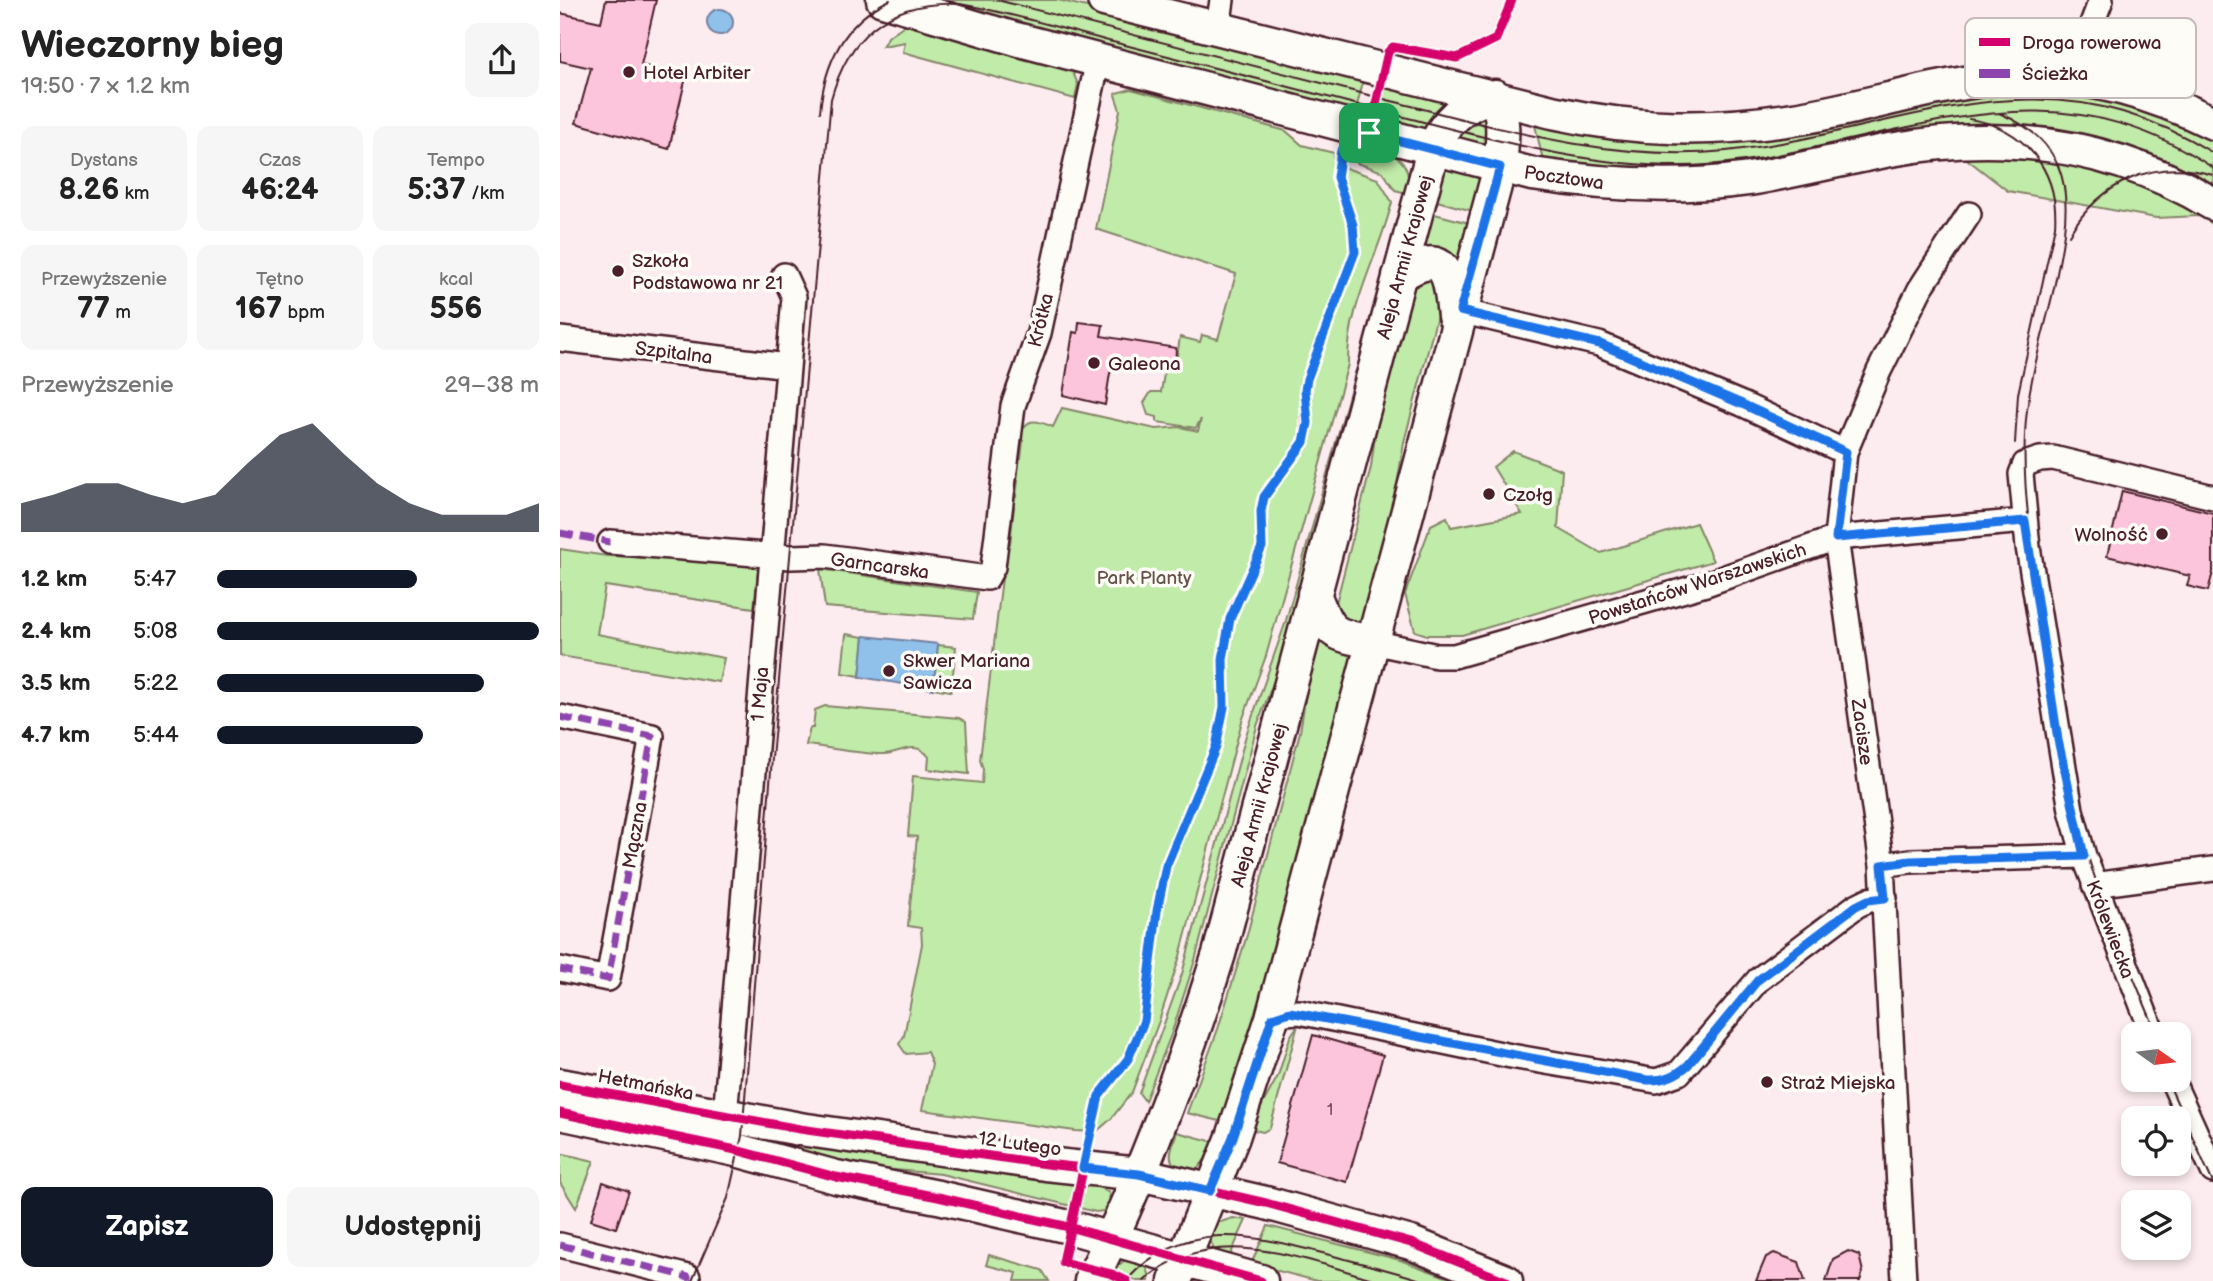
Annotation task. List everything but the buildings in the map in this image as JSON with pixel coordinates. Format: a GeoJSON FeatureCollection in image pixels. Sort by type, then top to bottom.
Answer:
{"type":"FeatureCollection","features":[{"type":"Feature","properties":{"kind":"main road","name":"Pocztowa"},"geometry":{"type":"LineString","coordinates":[[883,0],[1098,61],[1433,150],[1500,167],[1603,183],[1698,184],[1748,179],[1892,150],[1961,141],[2009,140],[2094,153],[2150,171],[2213,204]]}},
{"type":"Feature","properties":{"kind":"main road"},"geometry":{"type":"LineString","coordinates":[[1104,0],[1220,14],[1495,96],[1596,122],[1682,129],[1724,127],[1799,118],[1965,85]]}},
{"type":"Feature","properties":{"kind":"main road"},"geometry":{"type":"LineString","coordinates":[[1180,1270],[1237,1124],[1272,1018],[1373,642],[1500,167],[1502,129],[1495,96]]}},
{"type":"Feature","properties":{"kind":"main road","name":"Aleja Armii Krajowej"},"geometry":{"type":"LineString","coordinates":[[1091,1281],[1139,1174],[1192,1039],[1219,954],[1433,150],[1444,127],[1454,117],[1479,100],[1495,96]]}},
{"type":"Feature","properties":{"kind":"main road"},"geometry":{"type":"LineString","coordinates":[[2155,98],[2213,123]]}},
{"type":"Feature","properties":{"kind":"main road"},"geometry":{"type":"LineString","coordinates":[[1399,276],[1422,263],[1436,264],[1443,268],[1451,280],[1458,321]]}},
{"type":"Feature","properties":{"kind":"main road"},"geometry":{"type":"LineString","coordinates":[[1314,594],[1332,631],[1344,637],[1373,642]]}},
{"type":"Feature","properties":{"kind":"main road","name":"Hetmańska"},"geometry":{"type":"LineString","coordinates":[[560,1085],[725,1116]]}},
{"type":"Feature","properties":{"kind":"main road"},"geometry":{"type":"LineString","coordinates":[[560,1113],[736,1150],[836,1177],[938,1197],[1111,1239],[1180,1270],[1262,1281]]}},
{"type":"Feature","properties":{"kind":"main road","name":"12 Lutego"},"geometry":{"type":"LineString","coordinates":[[725,1116],[1046,1164],[1139,1174],[1411,1242],[1506,1281]]}},
{"type":"Feature","properties":{"kind":"street"},"geometry":{"type":"LineString","coordinates":[[2094,18],[2101,0]]}},
{"type":"Feature","properties":{"kind":"street","name":"Krótka"},"geometry":{"type":"LineString","coordinates":[[987,578],[993,567],[1013,406],[1040,333],[1098,61]]}},
{"type":"Feature","properties":{"kind":"street","name":"Zacisze"},"geometry":{"type":"LineString","coordinates":[[1904,1281],[1882,865],[1836,538],[1846,452],[1879,371],[1920,289],[1969,214]]}},
{"type":"Feature","properties":{"kind":"street","name":"1 Maja"},"geometry":{"type":"LineString","coordinates":[[725,1116],[753,757],[794,297],[785,275]]}},
{"type":"Feature","properties":{"kind":"street"},"geometry":{"type":"LineString","coordinates":[[1458,321],[1600,344],[1742,404],[1846,452]]}},
{"type":"Feature","properties":{"kind":"street","name":"Szpitalna"},"geometry":{"type":"LineString","coordinates":[[560,339],[788,366]]}},
{"type":"Feature","properties":{"kind":"street","name":"Królewiecka"},"geometry":{"type":"LineString","coordinates":[[2148,1022],[2084,856],[2058,740],[2025,521],[2021,474],[2025,464],[2039,459],[2071,461],[2213,497]]}},
{"type":"Feature","properties":{"kind":"street","name":"Powstańców Warszawskich"},"geometry":{"type":"LineString","coordinates":[[1373,642],[1437,656],[1459,655],[1706,584],[1836,538],[2025,521]]}},
{"type":"Feature","properties":{"kind":"street","name":"Garncarska"},"geometry":{"type":"LineString","coordinates":[[610,542],[825,556],[987,578]]}},
{"type":"Feature","properties":{"kind":"street","name":"Mączna"},"geometry":{"type":"LineString","coordinates":[[560,717],[652,736],[608,979],[560,969]]}},
{"type":"Feature","properties":{"kind":"street"},"geometry":{"type":"LineString","coordinates":[[1882,865],[1910,861],[2084,856]]}},
{"type":"Feature","properties":{"kind":"street"},"geometry":{"type":"LineString","coordinates":[[2094,886],[2213,869]]}},
{"type":"Feature","properties":{"kind":"street"},"geometry":{"type":"LineString","coordinates":[[1272,1018],[1299,1012],[1514,1056],[1657,1081],[1679,1073],[1758,980],[1779,962],[1856,906],[1868,900],[1885,898]]}},
{"type":"Feature","properties":{"kind":"street"},"geometry":{"type":"LineString","coordinates":[[2177,1092],[2213,1171]]}},
{"type":"Feature","properties":{"kind":"street"},"geometry":{"type":"LineString","coordinates":[[560,1245],[688,1277]]}},
{"type":"Feature","properties":{"kind":"green space"},"geometry":{"type":"Polygon","coordinates":[[[916,0],[1058,0],[1365,74],[1354,117],[916,0]]]}},
{"type":"Feature","properties":{"kind":"green space"},"geometry":{"type":"Polygon","coordinates":[[[910,21],[1071,68],[1078,84],[1075,99],[903,52],[905,42],[882,46],[889,36],[910,21]]]}},
{"type":"Feature","properties":{"kind":"green space"},"geometry":{"type":"Polygon","coordinates":[[[1386,79],[1460,97],[1429,136],[1375,123],[1386,79]]]}},
{"type":"Feature","properties":{"kind":"green space","name":"Park Planty"},"geometry":{"type":"Polygon","coordinates":[[[1131,89],[1286,131],[1302,145],[1334,153],[1334,164],[1378,179],[1392,202],[1358,301],[1349,343],[1348,364],[1266,656],[1242,721],[1180,956],[1132,1092],[1111,1119],[1096,1132],[922,1110],[932,1064],[927,1052],[906,1054],[899,1044],[904,1036],[922,944],[921,928],[908,926],[917,837],[908,836],[913,776],[982,783],[983,769],[980,760],[1006,545],[1010,544],[1014,507],[1007,501],[1016,497],[1018,480],[1010,478],[1012,460],[1021,458],[1023,441],[1020,439],[1024,427],[1027,423],[1036,421],[1053,427],[1062,408],[1156,429],[1180,427],[1198,431],[1201,419],[1196,428],[1157,422],[1157,417],[1148,415],[1144,403],[1151,392],[1161,392],[1165,368],[1175,369],[1180,337],[1200,342],[1202,335],[1218,339],[1236,274],[1096,229],[1120,110],[1115,95],[1131,89]]]}},
{"type":"Feature","properties":{"kind":"green space"},"geometry":{"type":"Polygon","coordinates":[[[1965,97],[2110,98],[2213,136],[2213,191],[2108,145],[1683,174],[1544,165],[1535,125],[1607,139],[1680,144],[1965,97]]]}},
{"type":"Feature","properties":{"kind":"green space"},"geometry":{"type":"Polygon","coordinates":[[[1478,116],[1486,120],[1492,151],[1448,143],[1478,116]]]}},
{"type":"Feature","properties":{"kind":"green space"},"geometry":{"type":"Polygon","coordinates":[[[1370,145],[1401,160],[1408,174],[1407,193],[1395,190],[1383,172],[1357,163],[1370,145]]]}},
{"type":"Feature","properties":{"kind":"green space"},"geometry":{"type":"Polygon","coordinates":[[[1959,153],[2085,161],[2213,217],[2213,224],[2199,216],[2156,218],[2008,191],[1959,153]]]}},
{"type":"Feature","properties":{"kind":"green space"},"geometry":{"type":"Polygon","coordinates":[[[1439,165],[1484,174],[1476,212],[1430,199],[1439,165]]]}},
{"type":"Feature","properties":{"kind":"green space"},"geometry":{"type":"Polygon","coordinates":[[[1427,212],[1473,224],[1461,262],[1445,251],[1421,247],[1427,212]]]}},
{"type":"Feature","properties":{"kind":"green space"},"geometry":{"type":"Polygon","coordinates":[[[1426,271],[1443,293],[1404,442],[1390,528],[1361,625],[1347,627],[1335,607],[1371,467],[1379,404],[1408,285],[1426,271]]]}},
{"type":"Feature","properties":{"kind":"green space"},"geometry":{"type":"Polygon","coordinates":[[[1356,370],[1355,389],[1289,640],[1257,726],[1195,960],[1172,1032],[1145,1101],[1139,1093],[1182,974],[1246,735],[1285,624],[1356,370]]]}},
{"type":"Feature","properties":{"kind":"green space"},"geometry":{"type":"Polygon","coordinates":[[[1513,451],[1562,470],[1558,528],[1601,553],[1696,523],[1713,561],[1462,635],[1427,635],[1415,631],[1405,594],[1431,525],[1447,517],[1451,527],[1522,514],[1493,467],[1513,451]]]}},
{"type":"Feature","properties":{"kind":"green space"},"geometry":{"type":"Polygon","coordinates":[[[560,549],[607,556],[759,562],[754,608],[605,586],[597,634],[724,658],[719,682],[560,656],[560,549]]]}},
{"type":"Feature","properties":{"kind":"green space"},"geometry":{"type":"Polygon","coordinates":[[[820,569],[977,592],[973,619],[825,607],[820,569]]]}},
{"type":"Feature","properties":{"kind":"green space"},"geometry":{"type":"Polygon","coordinates":[[[846,634],[864,637],[860,676],[842,673],[846,634]]]}},
{"type":"Feature","properties":{"kind":"green space"},"geometry":{"type":"Polygon","coordinates":[[[1319,636],[1329,647],[1354,656],[1281,947],[1224,1122],[1187,1113],[1218,1029],[1247,935],[1300,732],[1314,642],[1319,636]]]}},
{"type":"Feature","properties":{"kind":"green space"},"geometry":{"type":"Polygon","coordinates":[[[938,645],[956,647],[951,691],[933,688],[938,645]]]}},
{"type":"Feature","properties":{"kind":"green space"},"geometry":{"type":"Polygon","coordinates":[[[825,706],[959,718],[966,722],[969,774],[928,769],[929,757],[918,749],[874,754],[806,745],[810,728],[813,728],[815,710],[825,706]]]}},
{"type":"Feature","properties":{"kind":"green space"},"geometry":{"type":"Polygon","coordinates":[[[1298,1025],[1270,1128],[1263,1132],[1249,1129],[1278,1076],[1290,1037],[1298,1025]]]}},
{"type":"Feature","properties":{"kind":"green space"},"geometry":{"type":"Polygon","coordinates":[[[1177,1132],[1218,1143],[1195,1172],[1179,1167],[1171,1160],[1177,1132]]]}},
{"type":"Feature","properties":{"kind":"green space"},"geometry":{"type":"Polygon","coordinates":[[[771,1138],[1095,1185],[1109,1193],[1110,1202],[1103,1211],[1096,1212],[941,1174],[849,1166],[768,1144],[771,1138]]]}},
{"type":"Feature","properties":{"kind":"green space"},"geometry":{"type":"Polygon","coordinates":[[[564,1154],[594,1161],[576,1208],[560,1183],[560,1156],[564,1154]]]}},
{"type":"Feature","properties":{"kind":"green space"},"geometry":{"type":"Polygon","coordinates":[[[1233,1218],[1246,1220],[1229,1258],[1213,1248],[1209,1234],[1214,1224],[1233,1218]]]}},
{"type":"Feature","properties":{"kind":"green space"},"geometry":{"type":"Polygon","coordinates":[[[1268,1226],[1400,1260],[1457,1281],[1317,1281],[1251,1264],[1268,1226]]]}},
{"type":"Feature","properties":{"kind":"green space"},"geometry":{"type":"Polygon","coordinates":[[[989,1255],[1042,1270],[1049,1281],[1015,1281],[1017,1273],[986,1265],[989,1255]]]}},
{"type":"Feature","properties":{"kind":"green space"},"geometry":{"type":"Polygon","coordinates":[[[1128,1258],[1144,1265],[1149,1281],[1137,1281],[1112,1270],[1128,1258]]]}},
{"type":"Feature","properties":{"kind":"water"},"geometry":{"type":"Polygon","coordinates":[[[720,9],[729,13],[733,22],[729,31],[720,35],[711,31],[707,22],[711,13],[720,9]]]}},
{"type":"Feature","properties":{"kind":"water"},"geometry":{"type":"Polygon","coordinates":[[[864,636],[938,644],[933,689],[860,677],[864,636]]]}},
{"type":"Feature","properties":{"kind":"tram line"},"geometry":{"type":"LineString","coordinates":[[820,112],[826,77],[839,46],[860,20],[890,0]]}},
{"type":"Feature","properties":{"kind":"tram line"},"geometry":{"type":"LineString","coordinates":[[997,0],[1465,120],[1595,147],[1638,152],[1726,151],[1791,141],[1971,104],[2029,99],[2088,104],[2149,121],[2213,153]]}},
{"type":"Feature","properties":{"kind":"tram line"},"geometry":{"type":"LineString","coordinates":[[692,1281],[728,1198],[742,1136],[772,758],[831,99],[849,56],[876,25],[913,8],[935,4],[960,4],[1478,136],[1611,162],[1679,166],[1728,163],[1913,126],[2014,112],[2063,113],[2112,121],[2162,139],[2213,168]]}},
{"type":"Feature","properties":{"kind":"tram line"},"geometry":{"type":"LineString","coordinates":[[1999,113],[2026,128],[2046,145],[2058,165],[2064,187],[2064,235],[2026,416],[2025,481],[2030,529],[2063,750],[2079,826],[2105,905],[2152,1022]]}},
{"type":"Feature","properties":{"kind":"tram line"},"geometry":{"type":"LineString","coordinates":[[1969,119],[2006,131],[2034,154],[2051,187],[2055,206],[2055,226],[2018,394],[2015,443]]}},
{"type":"Feature","properties":{"kind":"tram line"},"geometry":{"type":"LineString","coordinates":[[2069,235],[2096,201],[2112,188],[2130,179],[2149,172],[2170,169],[2213,175]]}},
{"type":"Feature","properties":{"kind":"tram line"},"geometry":{"type":"LineString","coordinates":[[2172,1092],[2213,1183]]}},
{"type":"Feature","properties":{"kind":"tram line"},"geometry":{"type":"LineString","coordinates":[[1126,1281],[1148,1260],[1171,1247],[1196,1239],[1220,1236],[1272,1241],[1424,1281]]}},
{"type":"Feature","properties":{"kind":"tram line"},"geometry":{"type":"LineString","coordinates":[[1144,1281],[1170,1262],[1198,1252],[1228,1248],[1290,1255],[1380,1281]]}},
{"type":"Feature","properties":{"kind":"marked path"},"geometry":{"type":"LineString","coordinates":[[560,533],[610,542]]}},
{"type":"Feature","properties":{"kind":"marked path"},"geometry":{"type":"LineString","coordinates":[[560,717],[652,736],[608,979],[560,969]]}},
{"type":"Feature","properties":{"kind":"marked path"},"geometry":{"type":"LineString","coordinates":[[560,1245],[688,1277],[687,1281]]}},
{"type":"Feature","properties":{"kind":"cycle path"},"geometry":{"type":"LineString","coordinates":[[1127,1281],[1112,1274],[1063,1262],[1099,1096],[1128,1059],[1144,1022],[1157,911],[1166,866],[1216,747],[1224,707],[1223,659],[1227,631],[1234,605],[1254,569],[1262,547],[1262,502],[1269,488],[1299,451],[1305,437],[1307,379],[1355,252],[1353,225],[1337,177],[1341,151],[1357,155],[1366,147],[1388,52],[1393,47],[1457,58],[1496,39],[1512,0]]}},
{"type":"Feature","properties":{"kind":"cycle path"},"geometry":{"type":"LineString","coordinates":[[560,1085],[800,1129],[1046,1164],[1139,1174],[1266,1203],[1411,1243],[1506,1281]]}},
{"type":"Feature","properties":{"kind":"cycle path"},"geometry":{"type":"LineString","coordinates":[[560,1113],[736,1150],[836,1177],[1069,1227],[1261,1281]]}},
{"type":"Feature","properties":{"kind":"place","name":"Hotel Arbiter"},"geometry":{"type":"Point","coordinates":[629,72]}},
{"type":"Feature","properties":{"kind":"place","name":"Szkoła Podstawowa nr 21"},"geometry":{"type":"Point","coordinates":[618,271]}},
{"type":"Feature","properties":{"kind":"place","name":"Galeona"},"geometry":{"type":"Point","coordinates":[1094,363]}},
{"type":"Feature","properties":{"kind":"place","name":"Czołg"},"geometry":{"type":"Point","coordinates":[1489,494]}},
{"type":"Feature","properties":{"kind":"place","name":"Wolność"},"geometry":{"type":"Point","coordinates":[2162,534]}},
{"type":"Feature","properties":{"kind":"place","name":"Skwer Mariana Sawicza"},"geometry":{"type":"Point","coordinates":[889,671]}},
{"type":"Feature","properties":{"kind":"place","name":"Straż Miejska"},"geometry":{"type":"Point","coordinates":[1767,1082]}},
{"type":"Feature","properties":{"kind":"route"},"geometry":{"type":"LineString","coordinates":[[1369,133],[1500,167],[1460,311],[1614,349],[1846,452],[1836,538],[2025,521],[2058,740],[2071,810],[2084,856],[1910,861],[1882,865],[1885,898],[1868,900],[1856,906],[1779,962],[1758,980],[1688,1065],[1668,1078],[1647,1080],[1290,1012],[1272,1018],[1233,1137],[1210,1191],[1139,1174],[1083,1168],[1099,1096],[1128,1059],[1144,1021],[1157,911],[1166,866],[1216,747],[1224,707],[1223,659],[1227,631],[1236,601],[1254,569],[1262,547],[1262,502],[1269,488],[1304,442],[1308,423],[1305,390],[1307,379],[1354,258],[1355,230],[1337,177],[1341,151],[1354,155],[1362,153],[1369,133]]}}]}
